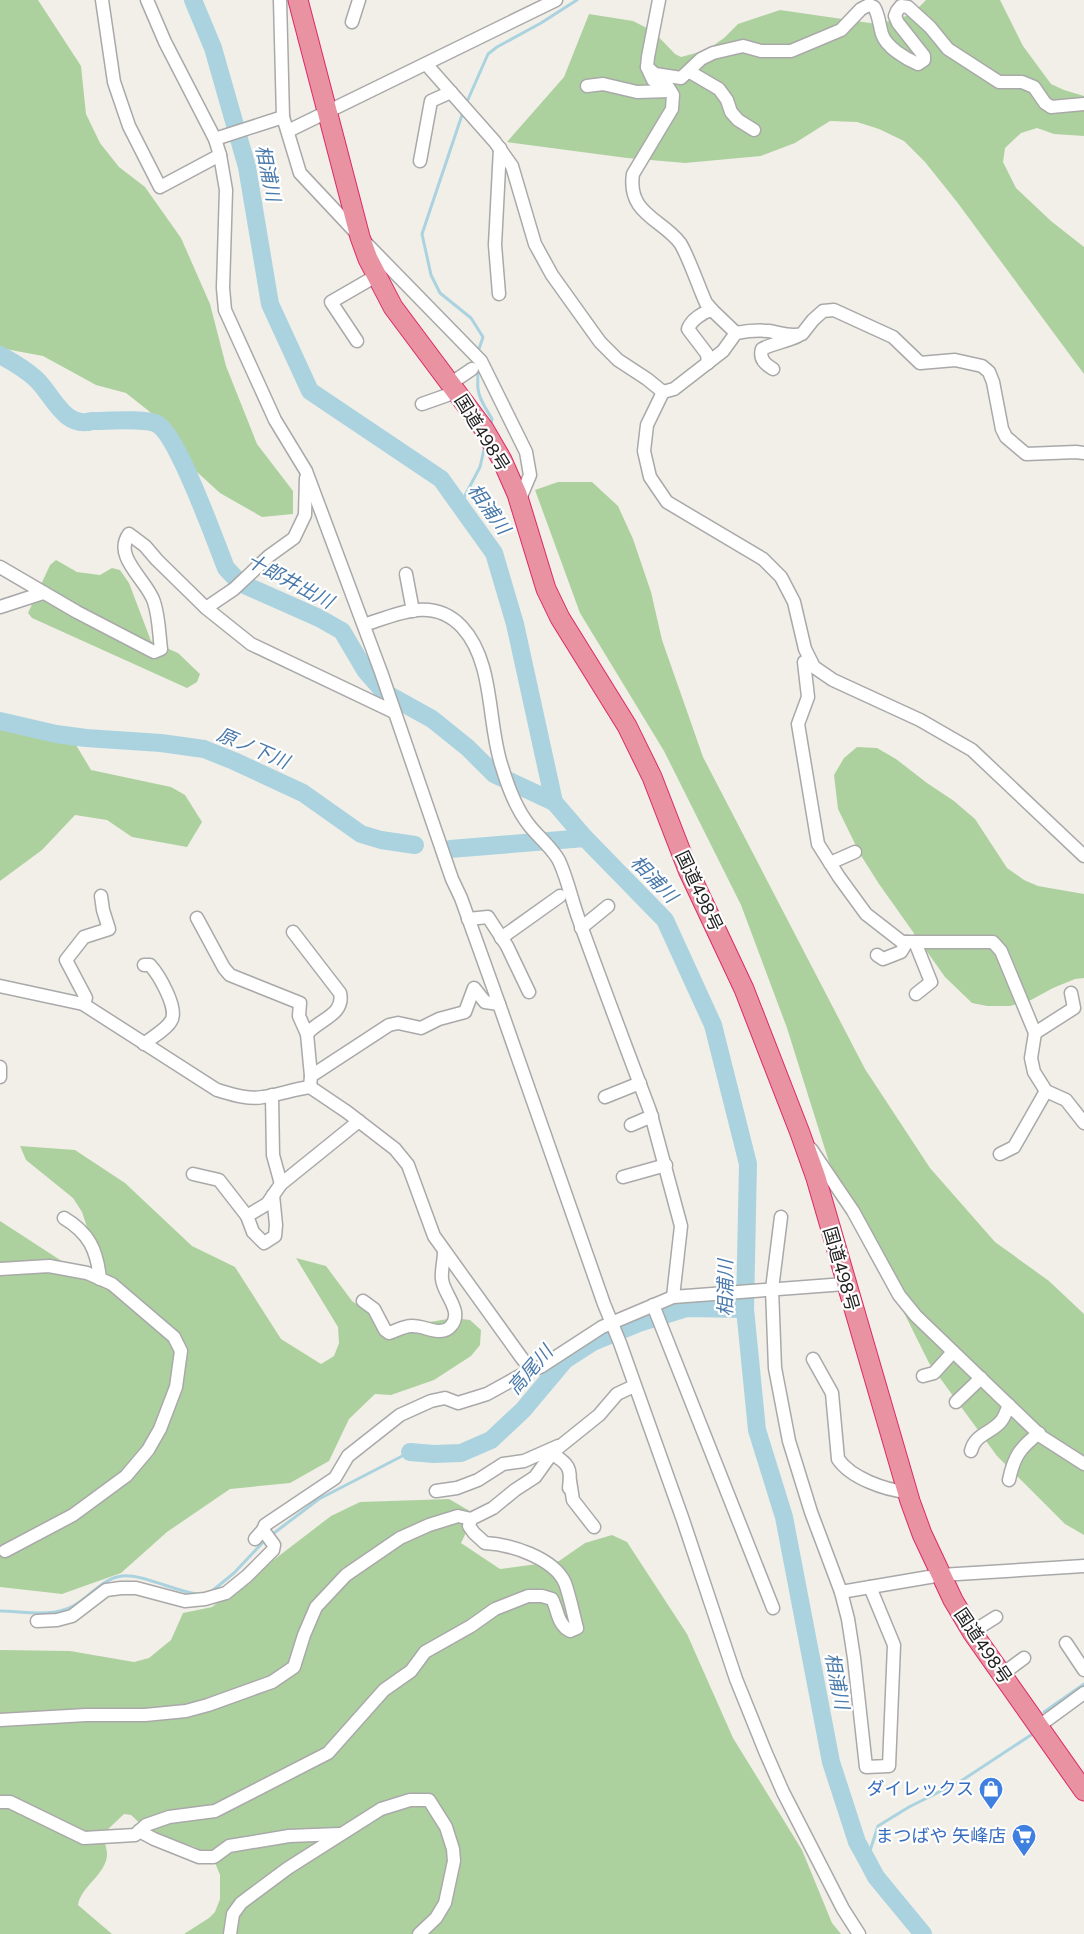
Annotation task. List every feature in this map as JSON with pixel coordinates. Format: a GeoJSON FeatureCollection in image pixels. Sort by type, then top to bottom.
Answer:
{"type":"FeatureCollection","features":[{"type":"Feature","properties":{"kind":"highway","name":"国道498号"},"geometry":{"type":"LineString","coordinates":[[298,0],[360,237],[376,276],[393,308],[484,429],[498,453],[520,501],[546,589],[560,618],[627,726],[652,778],[685,862],[744,988],[816,1178],[845,1284],[907,1492],[922,1534],[953,1600],[972,1632],[1084,1791]]}},
{"type":"Feature","properties":{"kind":"street"},"geometry":{"type":"LineString","coordinates":[[102,0],[114,82],[129,126],[160,187],[220,155]]}},
{"type":"Feature","properties":{"kind":"street"},"geometry":{"type":"LineString","coordinates":[[147,0],[165,42],[217,138],[226,190],[223,288],[225,310],[275,420],[306,470],[364,625],[452,879],[499,1004],[683,1520],[736,1679],[783,1792],[843,1910],[859,1934]]}},
{"type":"Feature","properties":{"kind":"street"},"geometry":{"type":"LineString","coordinates":[[280,0],[283,116],[300,174],[482,361],[526,452],[530,475],[520,501]]}},
{"type":"Feature","properties":{"kind":"street"},"geometry":{"type":"LineString","coordinates":[[352,22],[359,0]]}},
{"type":"Feature","properties":{"kind":"street"},"geometry":{"type":"LineString","coordinates":[[288,129],[288,131],[556,0]]}},
{"type":"Feature","properties":{"kind":"street"},"geometry":{"type":"LineString","coordinates":[[659,0],[647,68],[653,80],[668,87],[673,95],[672,108],[633,174],[631,187],[647,217],[680,244],[706,303],[736,333]]}},
{"type":"Feature","properties":{"kind":"street"},"geometry":{"type":"LineString","coordinates":[[647,68],[655,74],[681,78],[690,72],[701,59],[713,53],[743,46],[761,51],[791,51],[841,30],[861,9],[869,5],[874,6],[877,12],[884,40],[909,60],[918,64],[924,60],[924,56],[898,23],[895,16],[901,6],[908,7],[930,27],[948,49],[999,82],[1022,82],[1034,87],[1044,104],[1051,108],[1084,104]]}},
{"type":"Feature","properties":{"kind":"street"},"geometry":{"type":"LineString","coordinates":[[426,64],[500,148],[512,166],[535,244],[552,275],[600,342],[618,360],[663,392]]}},
{"type":"Feature","properties":{"kind":"street"},"geometry":{"type":"LineString","coordinates":[[690,72],[720,89],[727,100],[731,112],[738,120],[754,130]]}},
{"type":"Feature","properties":{"kind":"street"},"geometry":{"type":"LineString","coordinates":[[587,86],[602,84],[637,92],[670,91]]}},
{"type":"Feature","properties":{"kind":"street"},"geometry":{"type":"LineString","coordinates":[[419,154],[431,102],[451,92]]}},
{"type":"Feature","properties":{"kind":"street"},"geometry":{"type":"LineString","coordinates":[[217,138],[283,116]]}},
{"type":"Feature","properties":{"kind":"street"},"geometry":{"type":"LineString","coordinates":[[499,294],[495,245],[500,148]]}},
{"type":"Feature","properties":{"kind":"street"},"geometry":{"type":"LineString","coordinates":[[357,341],[332,302],[376,276]]}},
{"type":"Feature","properties":{"kind":"street"},"geometry":{"type":"LineString","coordinates":[[708,363],[707,354],[688,329],[689,324],[712,310]]}},
{"type":"Feature","properties":{"kind":"street"},"geometry":{"type":"LineString","coordinates":[[773,369],[762,360],[760,354],[762,349],[769,345],[785,343],[800,335],[823,311],[834,310],[894,338],[920,363],[955,360],[982,366],[989,372],[993,382],[1002,429],[1006,437],[1026,454],[1084,453]]}},
{"type":"Feature","properties":{"kind":"street"},"geometry":{"type":"LineString","coordinates":[[800,335],[792,336],[769,331],[736,333],[723,351],[674,389],[663,392],[647,425],[644,452],[650,477],[667,502],[763,559],[781,577],[794,602],[805,650],[814,667],[833,680],[920,720],[972,750],[1084,856]]}},
{"type":"Feature","properties":{"kind":"street"},"geometry":{"type":"LineString","coordinates":[[422,404],[453,388],[472,369]]}},
{"type":"Feature","properties":{"kind":"street"},"geometry":{"type":"LineString","coordinates":[[206,608],[234,589],[269,556],[294,538],[305,515],[306,470]]}},
{"type":"Feature","properties":{"kind":"street"},"geometry":{"type":"LineString","coordinates":[[0,567],[42,593],[154,652],[161,649],[154,602],[148,589],[132,568],[125,553],[125,540],[129,534],[145,546],[206,608],[251,644],[394,712]]}},
{"type":"Feature","properties":{"kind":"street"},"geometry":{"type":"LineString","coordinates":[[406,574],[413,610]]}},
{"type":"Feature","properties":{"kind":"street"},"geometry":{"type":"LineString","coordinates":[[0,607],[42,593]]}},
{"type":"Feature","properties":{"kind":"street"},"geometry":{"type":"LineString","coordinates":[[196,918],[224,968],[230,975],[300,1003],[299,1016],[307,1034],[310,1081],[319,1092],[395,1149],[408,1166],[434,1236],[527,1365],[538,1369],[657,1313],[673,1297],[681,1226],[652,1116],[581,928],[560,860],[528,824],[515,802],[501,765],[486,680],[476,647],[462,627],[446,614],[427,609],[413,610],[364,625]]}},
{"type":"Feature","properties":{"kind":"street"},"geometry":{"type":"LineString","coordinates":[[804,662],[808,697],[798,724],[818,844],[866,914],[902,942],[993,942],[1001,952],[1035,1033],[1032,1058],[1034,1072],[1046,1091],[1066,1100],[1084,1122]]}},
{"type":"Feature","properties":{"kind":"street"},"geometry":{"type":"LineString","coordinates":[[830,863],[855,852]]}},
{"type":"Feature","properties":{"kind":"street"},"geometry":{"type":"LineString","coordinates":[[83,1004],[86,998],[66,960],[84,937],[109,929],[101,896]]}},
{"type":"Feature","properties":{"kind":"street"},"geometry":{"type":"LineString","coordinates":[[501,938],[560,896]]}},
{"type":"Feature","properties":{"kind":"street"},"geometry":{"type":"LineString","coordinates":[[581,928],[608,906]]}},
{"type":"Feature","properties":{"kind":"street"},"geometry":{"type":"LineString","coordinates":[[468,919],[488,917],[529,992]]}},
{"type":"Feature","properties":{"kind":"street"},"geometry":{"type":"LineString","coordinates":[[293,932],[340,993],[342,1001],[339,1009],[313,1027],[307,1034]]}},
{"type":"Feature","properties":{"kind":"street"},"geometry":{"type":"LineString","coordinates":[[877,955],[883,959],[901,952],[911,942]]}},
{"type":"Feature","properties":{"kind":"street"},"geometry":{"type":"LineString","coordinates":[[911,942],[932,982],[916,994]]}},
{"type":"Feature","properties":{"kind":"street"},"geometry":{"type":"LineString","coordinates":[[144,965],[150,965],[157,973],[174,1010],[172,1021],[144,1044]]}},
{"type":"Feature","properties":{"kind":"street"},"geometry":{"type":"LineString","coordinates":[[268,978],[278,993]]}},
{"type":"Feature","properties":{"kind":"street"},"geometry":{"type":"LineString","coordinates":[[0,986],[83,1004],[216,1090],[233,1095],[262,1098],[310,1081],[389,1025],[398,1023],[421,1028],[465,1012],[474,988],[485,1002],[499,1004]]}},
{"type":"Feature","properties":{"kind":"street"},"geometry":{"type":"LineString","coordinates":[[1035,1033],[1074,1008],[1071,993]]}},
{"type":"Feature","properties":{"kind":"street"},"geometry":{"type":"LineString","coordinates":[[0,1067],[0,1077]]}},
{"type":"Feature","properties":{"kind":"street"},"geometry":{"type":"LineString","coordinates":[[604,1097],[640,1083]]}},
{"type":"Feature","properties":{"kind":"street"},"geometry":{"type":"LineString","coordinates":[[1000,1154],[1014,1147],[1046,1091]]}},
{"type":"Feature","properties":{"kind":"street"},"geometry":{"type":"LineString","coordinates":[[272,1095],[273,1155],[281,1184]]}},
{"type":"Feature","properties":{"kind":"street"},"geometry":{"type":"LineString","coordinates":[[631,1125],[652,1116]]}},
{"type":"Feature","properties":{"kind":"street"},"geometry":{"type":"LineString","coordinates":[[247,1216],[268,1204],[281,1184],[359,1121]]}},
{"type":"Feature","properties":{"kind":"street"},"geometry":{"type":"LineString","coordinates":[[800,1133],[853,1211],[899,1295],[916,1316],[1038,1433],[1084,1464]]}},
{"type":"Feature","properties":{"kind":"street"},"geometry":{"type":"LineString","coordinates":[[623,1177],[666,1165]]}},
{"type":"Feature","properties":{"kind":"street"},"geometry":{"type":"LineString","coordinates":[[194,1174],[219,1180],[247,1216],[253,1232],[264,1243],[275,1236],[276,1225],[273,1195]]}},
{"type":"Feature","properties":{"kind":"street"},"geometry":{"type":"LineString","coordinates":[[781,1217],[769,1289],[775,1368],[789,1441],[811,1512],[841,1592],[848,1619],[866,1767],[889,1766],[894,1645],[870,1587]]}},
{"type":"Feature","properties":{"kind":"street"},"geometry":{"type":"LineString","coordinates":[[64,1218],[77,1226],[91,1243],[98,1262],[100,1279]]}},
{"type":"Feature","properties":{"kind":"street"},"geometry":{"type":"LineString","coordinates":[[363,1301],[374,1309],[385,1330],[389,1333],[409,1326],[421,1326],[438,1332],[448,1330],[454,1323],[455,1313],[442,1280],[444,1252]]}},
{"type":"Feature","properties":{"kind":"street"},"geometry":{"type":"LineString","coordinates":[[0,1269],[48,1266],[87,1273],[112,1284],[174,1337],[181,1351],[180,1366],[173,1394],[160,1429],[148,1450],[126,1476],[73,1515],[6,1550]]}},
{"type":"Feature","properties":{"kind":"street"},"geometry":{"type":"LineString","coordinates":[[673,1297],[845,1284]]}},
{"type":"Feature","properties":{"kind":"street"},"geometry":{"type":"LineString","coordinates":[[657,1313],[773,1608]]}},
{"type":"Feature","properties":{"kind":"street"},"geometry":{"type":"LineString","coordinates":[[923,1376],[934,1373],[953,1352]]}},
{"type":"Feature","properties":{"kind":"street"},"geometry":{"type":"LineString","coordinates":[[814,1359],[832,1392],[838,1459],[842,1465],[850,1472],[890,1490],[907,1492]]}},
{"type":"Feature","properties":{"kind":"street"},"geometry":{"type":"LineString","coordinates":[[37,1621],[57,1620],[72,1616],[106,1590],[136,1588],[185,1601],[205,1599],[226,1593],[247,1576],[273,1550],[264,1536],[265,1525],[335,1478],[348,1456],[400,1414],[431,1401],[445,1398],[458,1403],[487,1394],[534,1368]]}},
{"type":"Feature","properties":{"kind":"street"},"geometry":{"type":"LineString","coordinates":[[956,1402],[981,1378]]}},
{"type":"Feature","properties":{"kind":"street"},"geometry":{"type":"LineString","coordinates":[[0,1720],[86,1715],[145,1715],[186,1711],[208,1706],[272,1682],[294,1667],[304,1635],[316,1607],[346,1576],[400,1538],[429,1525],[458,1516],[471,1519],[494,1508],[515,1490],[535,1477],[552,1454],[599,1415],[617,1394],[634,1386]]}},
{"type":"Feature","properties":{"kind":"street"},"geometry":{"type":"LineString","coordinates":[[971,1451],[977,1438],[1002,1421],[1009,1405]]}},
{"type":"Feature","properties":{"kind":"street"},"geometry":{"type":"LineString","coordinates":[[1010,1480],[1016,1455],[1038,1433]]}},
{"type":"Feature","properties":{"kind":"street"},"geometry":{"type":"LineString","coordinates":[[436,1491],[457,1488],[478,1480],[503,1464],[524,1461],[562,1444]]}},
{"type":"Feature","properties":{"kind":"street"},"geometry":{"type":"LineString","coordinates":[[552,1454],[566,1462],[569,1470],[573,1500],[594,1527]]}},
{"type":"Feature","properties":{"kind":"street"},"geometry":{"type":"LineString","coordinates":[[568,1498],[570,1481]]}},
{"type":"Feature","properties":{"kind":"street"},"geometry":{"type":"LineString","coordinates":[[0,1802],[10,1802],[84,1838],[134,1835],[146,1825],[169,1817],[215,1811],[328,1752],[384,1690],[411,1671],[425,1652],[471,1626],[495,1609],[528,1596],[542,1596],[552,1599],[564,1628],[570,1631],[577,1628],[564,1582],[556,1569],[537,1558],[500,1544],[485,1543],[469,1526],[471,1519]]}},
{"type":"Feature","properties":{"kind":"street"},"geometry":{"type":"LineString","coordinates":[[841,1592],[941,1575],[1084,1566]]}},
{"type":"Feature","properties":{"kind":"street"},"geometry":{"type":"LineString","coordinates":[[972,1632],[996,1617]]}},
{"type":"Feature","properties":{"kind":"street"},"geometry":{"type":"LineString","coordinates":[[1066,1643],[1084,1670]]}},
{"type":"Feature","properties":{"kind":"street"},"geometry":{"type":"LineString","coordinates":[[1001,1675],[1024,1658]]}},
{"type":"Feature","properties":{"kind":"street"},"geometry":{"type":"LineString","coordinates":[[1039,1726],[1084,1693]]}},
{"type":"Feature","properties":{"kind":"street"},"geometry":{"type":"LineString","coordinates":[[230,1934],[233,1914],[241,1903],[288,1868],[380,1809],[410,1800],[429,1800],[446,1827],[453,1849],[454,1861],[444,1903],[436,1918],[419,1934]]}},
{"type":"Feature","properties":{"kind":"street"},"geometry":{"type":"LineString","coordinates":[[139,1831],[199,1857],[214,1857],[229,1846],[289,1836],[340,1834]]}},
{"type":"Feature","properties":{"kind":"green space"},"geometry":{"type":"Polygon","coordinates":[[[0,0],[38,0],[81,66],[86,114],[100,143],[119,167],[145,187],[181,238],[210,304],[226,366],[257,444],[293,491],[293,514],[262,517],[220,493],[197,472],[150,412],[126,393],[96,385],[43,356],[0,348],[0,0]]]}},
{"type":"Feature","properties":{"kind":"green space"},"geometry":{"type":"Polygon","coordinates":[[[926,0],[1000,0],[1023,46],[1051,84],[1084,96],[1084,136],[1054,134],[1037,128],[1021,133],[1005,148],[1003,162],[1016,188],[1051,221],[1084,247],[1084,374],[957,202],[925,162],[904,141],[879,129],[857,122],[830,121],[795,143],[761,156],[685,163],[627,158],[507,142],[564,77],[589,14],[633,21],[653,31],[675,54],[681,57],[707,50],[724,38],[738,24],[780,10],[877,24],[902,18],[915,11],[926,0]]]}},
{"type":"Feature","properties":{"kind":"green space"},"geometry":{"type":"Polygon","coordinates":[[[558,482],[592,482],[618,506],[633,539],[651,592],[662,640],[703,757],[865,1069],[930,1168],[995,1242],[1049,1281],[1084,1314],[1084,1535],[1065,1524],[997,1456],[929,1363],[829,1162],[787,1028],[741,905],[664,751],[580,613],[535,490],[558,482]]]}},
{"type":"Feature","properties":{"kind":"green space"},"geometry":{"type":"Polygon","coordinates":[[[56,560],[77,572],[100,575],[112,568],[120,570],[129,583],[151,641],[178,653],[200,674],[197,682],[187,688],[32,618],[28,613],[50,565],[56,560]]]}},
{"type":"Feature","properties":{"kind":"green space"},"geometry":{"type":"Polygon","coordinates":[[[20,724],[76,745],[91,770],[171,787],[185,795],[202,822],[187,847],[132,837],[107,820],[75,815],[42,850],[0,881],[0,727],[20,724]]]}},
{"type":"Feature","properties":{"kind":"green space"},"geometry":{"type":"Polygon","coordinates":[[[857,747],[877,748],[896,759],[954,801],[975,819],[1007,868],[1024,880],[1038,886],[1084,894],[1084,978],[1075,979],[1053,988],[1031,1000],[1010,1006],[987,1006],[972,1003],[945,977],[879,884],[860,854],[838,809],[834,775],[844,758],[857,747]]]}},
{"type":"Feature","properties":{"kind":"green space"},"geometry":{"type":"Polygon","coordinates":[[[20,1146],[75,1150],[125,1183],[192,1246],[235,1267],[281,1339],[321,1364],[334,1356],[339,1343],[338,1327],[296,1258],[326,1266],[352,1301],[393,1328],[454,1318],[470,1320],[481,1330],[480,1345],[471,1356],[434,1380],[391,1395],[375,1394],[349,1419],[329,1461],[290,1483],[230,1489],[167,1532],[121,1573],[62,1594],[0,1587],[0,1221],[74,1269],[89,1268],[96,1254],[82,1212],[73,1198],[26,1160],[20,1146]]]}},
{"type":"Feature","properties":{"kind":"green space"},"geometry":{"type":"Polygon","coordinates":[[[449,1499],[475,1514],[461,1543],[500,1569],[559,1561],[585,1543],[612,1535],[627,1542],[687,1634],[733,1738],[802,1850],[832,1923],[841,1934],[184,1934],[215,1912],[220,1899],[220,1875],[214,1860],[195,1847],[151,1834],[131,1815],[124,1814],[103,1834],[107,1852],[106,1861],[99,1874],[80,1898],[78,1905],[112,1934],[0,1934],[0,1650],[70,1651],[134,1662],[149,1658],[171,1640],[183,1613],[212,1607],[331,1516],[360,1502],[449,1499]]]}},
{"type":"Feature","properties":{"kind":"waterway","name":"相浦川"},"geometry":{"type":"LineString","coordinates":[[193,0],[213,48],[247,167],[270,304],[310,391],[441,479],[494,553],[515,624],[554,802],[585,838],[665,920],[713,1025],[748,1164],[745,1309],[757,1430],[784,1517],[831,1762],[857,1842],[876,1877],[923,1934]]}},
{"type":"Feature","properties":{"kind":"waterway"},"geometry":{"type":"LineString","coordinates":[[466,104],[488,54],[577,0]]}},
{"type":"Feature","properties":{"kind":"waterway"},"geometry":{"type":"LineString","coordinates":[[463,112],[422,234],[431,275],[440,293],[471,318],[483,337],[478,352]]}},
{"type":"Feature","properties":{"kind":"waterway","name":"十郎井出川"},"geometry":{"type":"LineString","coordinates":[[0,355],[36,379],[60,409],[74,420],[82,422],[136,420],[157,424],[166,432],[185,467],[226,568],[240,583],[319,618],[342,631],[365,670],[385,693],[432,719],[468,748],[494,774],[554,802]]}},
{"type":"Feature","properties":{"kind":"waterway"},"geometry":{"type":"LineString","coordinates":[[477,365],[479,393],[492,419],[490,427]]}},
{"type":"Feature","properties":{"kind":"waterway"},"geometry":{"type":"LineString","coordinates":[[460,505],[480,467],[485,445]]}},
{"type":"Feature","properties":{"kind":"waterway","name":"原ノ下川"},"geometry":{"type":"LineString","coordinates":[[0,721],[56,734],[161,743],[204,749],[303,793],[361,834],[381,840],[415,845]]}},
{"type":"Feature","properties":{"kind":"waterway","name":"原ノ下川"},"geometry":{"type":"LineString","coordinates":[[450,849],[585,838]]}},
{"type":"Feature","properties":{"kind":"waterway","name":"高尾川"},"geometry":{"type":"LineString","coordinates":[[410,1452],[434,1454],[461,1453],[491,1440],[523,1410],[565,1360],[593,1342],[639,1323],[687,1308],[745,1309]]}},
{"type":"Feature","properties":{"kind":"waterway"},"geometry":{"type":"LineString","coordinates":[[270,1536],[319,1499],[410,1452]]}},
{"type":"Feature","properties":{"kind":"waterway"},"geometry":{"type":"LineString","coordinates":[[212,1591],[234,1573],[265,1540]]}},
{"type":"Feature","properties":{"kind":"waterway"},"geometry":{"type":"LineString","coordinates":[[0,1611],[46,1613],[64,1610],[79,1602],[108,1580],[122,1576],[149,1580],[197,1594]]}},
{"type":"Feature","properties":{"kind":"waterway"},"geometry":{"type":"LineString","coordinates":[[1044,1712],[1084,1684]]}},
{"type":"Feature","properties":{"kind":"waterway"},"geometry":{"type":"LineString","coordinates":[[867,1860],[878,1826],[909,1807],[961,1781],[1031,1735]]}},
{"type":"Feature","properties":{"kind":"place","name":"ダイレックス"},"geometry":{"type":"Point","coordinates":[991,1810]}},
{"type":"Feature","properties":{"kind":"place","name":"まつばや 矢峰店"},"geometry":{"type":"Point","coordinates":[1024,1857]}}]}
